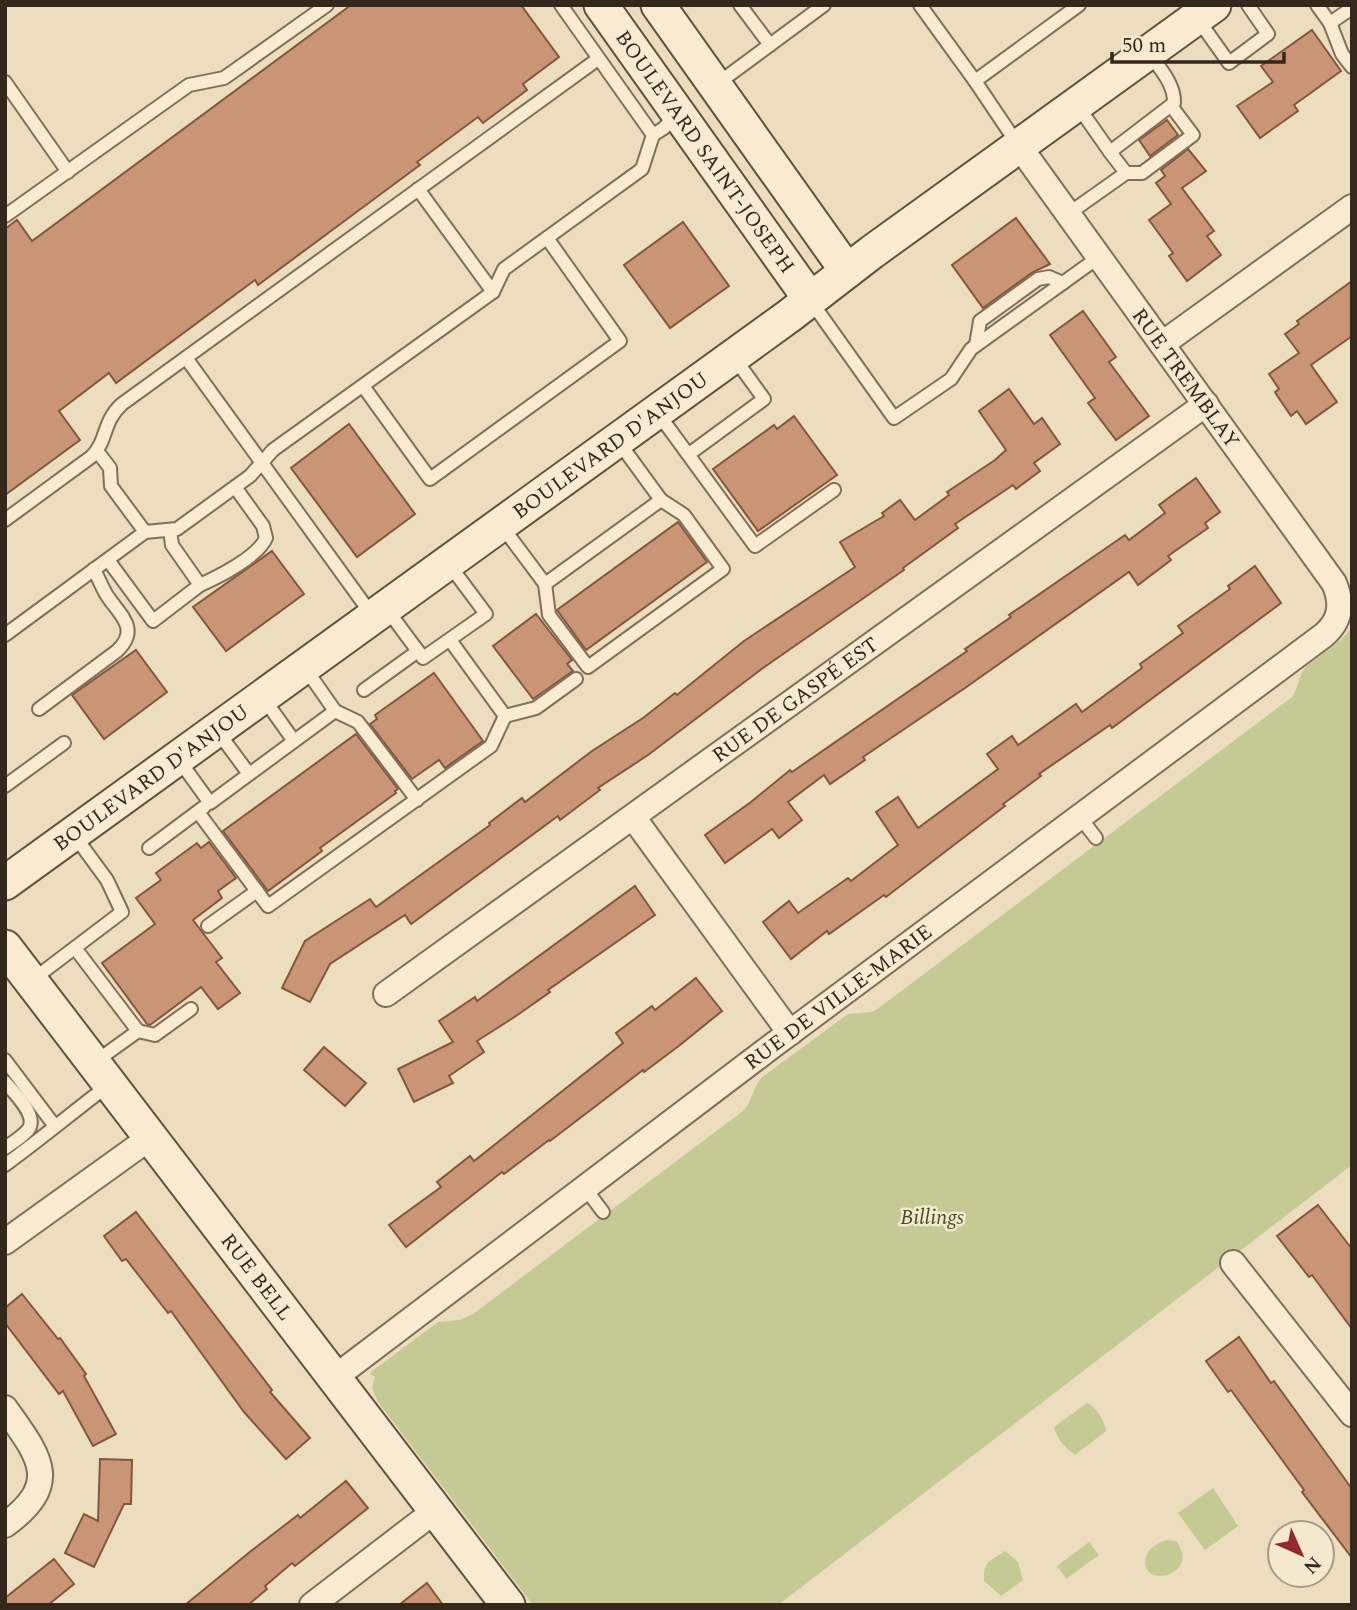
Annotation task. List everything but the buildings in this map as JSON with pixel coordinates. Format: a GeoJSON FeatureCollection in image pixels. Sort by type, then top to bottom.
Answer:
{"type":"FeatureCollection","features":[{"type":"Feature","properties":{"kind":"street","name":"BOULEVARD SAINT-JOSEPH"},"geometry":{"type":"LineString","coordinates":[[601,5],[810,299]]}},
{"type":"Feature","properties":{"kind":"street"},"geometry":{"type":"LineString","coordinates":[[658,5],[847,271]]}},
{"type":"Feature","properties":{"kind":"street","name":"BOULEVARD D'ANJOU"},"geometry":{"type":"LineString","coordinates":[[5,883],[179,760],[1205,12]]}},
{"type":"Feature","properties":{"kind":"street"},"geometry":{"type":"LineString","coordinates":[[677,112],[715,85]]}},
{"type":"Feature","properties":{"kind":"street","name":"RUE TREMBLAY"},"geometry":{"type":"LineString","coordinates":[[1019,146],[1334,583],[1341,604],[1339,615]]}},
{"type":"Feature","properties":{"kind":"street"},"geometry":{"type":"LineString","coordinates":[[1162,344],[1352,207]]}},
{"type":"Feature","properties":{"kind":"street","name":"RUE DE GASPÉ EST"},"geometry":{"type":"LineString","coordinates":[[386,994],[1206,404]]}},
{"type":"Feature","properties":{"kind":"street","name":"RUE DE VILLE-MARIE"},"geometry":{"type":"LineString","coordinates":[[334,1378],[790,1033],[1332,629],[1339,615]]}},
{"type":"Feature","properties":{"kind":"street"},"geometry":{"type":"LineString","coordinates":[[633,817],[790,1033]]}},
{"type":"Feature","properties":{"kind":"street","name":"RUE BELL"},"geometry":{"type":"LineString","coordinates":[[5,947],[508,1605]]}},
{"type":"Feature","properties":{"kind":"street"},"geometry":{"type":"LineString","coordinates":[[5,1242],[151,1137]]}},
{"type":"Feature","properties":{"kind":"street"},"geometry":{"type":"LineString","coordinates":[[1233,1263],[1352,1414]]}},
{"type":"Feature","properties":{"kind":"street"},"geometry":{"type":"LineString","coordinates":[[5,1408],[35,1453],[40,1465],[40,1480],[33,1501],[5,1525]]}},
{"type":"Feature","properties":{"kind":"street"},"geometry":{"type":"LineString","coordinates":[[312,1605],[436,1510]]}},
{"type":"Feature","properties":{"kind":"lane"},"geometry":{"type":"LineString","coordinates":[[5,216],[189,85],[224,78],[327,5]]}},
{"type":"Feature","properties":{"kind":"lane"},"geometry":{"type":"LineString","coordinates":[[561,5],[653,135]]}},
{"type":"Feature","properties":{"kind":"lane"},"geometry":{"type":"LineString","coordinates":[[740,5],[770,45]]}},
{"type":"Feature","properties":{"kind":"lane"},"geometry":{"type":"LineString","coordinates":[[715,85],[824,5]]}},
{"type":"Feature","properties":{"kind":"lane"},"geometry":{"type":"LineString","coordinates":[[920,5],[1019,146]]}},
{"type":"Feature","properties":{"kind":"lane"},"geometry":{"type":"LineString","coordinates":[[975,81],[1079,5]]}},
{"type":"Feature","properties":{"kind":"lane"},"geometry":{"type":"LineString","coordinates":[[1205,12],[1229,63],[1268,34],[1248,5]]}},
{"type":"Feature","properties":{"kind":"lane"},"geometry":{"type":"LineString","coordinates":[[1317,5],[1330,23],[1342,54],[1352,67]]}},
{"type":"Feature","properties":{"kind":"lane"},"geometry":{"type":"LineString","coordinates":[[1330,23],[1352,8]]}},
{"type":"Feature","properties":{"kind":"lane"},"geometry":{"type":"LineString","coordinates":[[1110,152],[1146,130],[1172,107],[1175,99],[1169,83],[1148,53]]}},
{"type":"Feature","properties":{"kind":"lane"},"geometry":{"type":"LineString","coordinates":[[5,520],[97,451],[113,412],[598,59]]}},
{"type":"Feature","properties":{"kind":"lane"},"geometry":{"type":"LineString","coordinates":[[5,82],[68,172]]}},
{"type":"Feature","properties":{"kind":"lane"},"geometry":{"type":"LineString","coordinates":[[1076,105],[1126,173]]}},
{"type":"Feature","properties":{"kind":"lane"},"geometry":{"type":"LineString","coordinates":[[1068,214],[1126,173],[1142,173],[1164,153],[1193,135],[1172,107]]}},
{"type":"Feature","properties":{"kind":"lane"},"geometry":{"type":"LineString","coordinates":[[5,635],[145,532],[177,529],[250,476],[273,450],[493,292],[504,269],[642,169],[653,135],[664,128],[677,112]]}},
{"type":"Feature","properties":{"kind":"lane"},"geometry":{"type":"LineString","coordinates":[[418,189],[493,292]]}},
{"type":"Feature","properties":{"kind":"lane"},"geometry":{"type":"LineString","coordinates":[[363,386],[430,479],[620,341],[547,238]]}},
{"type":"Feature","properties":{"kind":"lane"},"geometry":{"type":"LineString","coordinates":[[810,299],[894,418],[951,379],[975,345],[1099,257]]}},
{"type":"Feature","properties":{"kind":"lane"},"geometry":{"type":"LineString","coordinates":[[689,454],[764,399],[733,356]]}},
{"type":"Feature","properties":{"kind":"lane"},"geometry":{"type":"LineString","coordinates":[[186,358],[261,463],[380,613],[424,658],[486,614],[448,563]]}},
{"type":"Feature","properties":{"kind":"lane"},"geometry":{"type":"LineString","coordinates":[[657,412],[755,546],[834,490]]}},
{"type":"Feature","properties":{"kind":"lane"},"geometry":{"type":"LineString","coordinates":[[500,525],[545,584],[549,615],[588,667],[723,569],[684,515],[660,500],[618,440]]}},
{"type":"Feature","properties":{"kind":"lane"},"geometry":{"type":"LineString","coordinates":[[97,451],[110,468],[111,486],[145,532]]}},
{"type":"Feature","properties":{"kind":"lane"},"geometry":{"type":"LineString","coordinates":[[108,560],[153,621],[200,585],[222,575],[258,549],[266,538],[263,526],[235,487]]}},
{"type":"Feature","properties":{"kind":"lane"},"geometry":{"type":"LineString","coordinates":[[545,584],[660,500]]}},
{"type":"Feature","properties":{"kind":"lane"},"geometry":{"type":"LineString","coordinates":[[170,530],[172,545],[200,585]]}},
{"type":"Feature","properties":{"kind":"lane"},"geometry":{"type":"LineString","coordinates":[[39,709],[117,651],[128,636],[124,619],[106,594],[94,569]]}},
{"type":"Feature","properties":{"kind":"lane"},"geometry":{"type":"LineString","coordinates":[[450,640],[505,716]]}},
{"type":"Feature","properties":{"kind":"lane"},"geometry":{"type":"LineString","coordinates":[[364,690],[418,651]]}},
{"type":"Feature","properties":{"kind":"lane"},"geometry":{"type":"LineString","coordinates":[[305,668],[335,711],[358,722],[416,800]]}},
{"type":"Feature","properties":{"kind":"lane"},"geometry":{"type":"LineString","coordinates":[[505,716],[536,708],[576,678]]}},
{"type":"Feature","properties":{"kind":"lane"},"geometry":{"type":"LineString","coordinates":[[264,698],[294,741]]}},
{"type":"Feature","properties":{"kind":"lane"},"geometry":{"type":"LineString","coordinates":[[149,848],[335,711]]}},
{"type":"Feature","properties":{"kind":"lane"},"geometry":{"type":"LineString","coordinates":[[198,812],[268,906],[491,746],[505,716]]}},
{"type":"Feature","properties":{"kind":"lane"},"geometry":{"type":"LineString","coordinates":[[218,731],[249,774]]}},
{"type":"Feature","properties":{"kind":"lane"},"geometry":{"type":"LineString","coordinates":[[5,786],[64,743]]}},
{"type":"Feature","properties":{"kind":"lane"},"geometry":{"type":"LineString","coordinates":[[179,760],[210,803]]}},
{"type":"Feature","properties":{"kind":"lane"},"geometry":{"type":"LineString","coordinates":[[1080,817],[1096,838]]}},
{"type":"Feature","properties":{"kind":"lane"},"geometry":{"type":"LineString","coordinates":[[31,981],[122,912],[107,880],[73,835]]}},
{"type":"Feature","properties":{"kind":"lane"},"geometry":{"type":"LineString","coordinates":[[208,926],[257,891]]}},
{"type":"Feature","properties":{"kind":"lane"},"geometry":{"type":"LineString","coordinates":[[75,948],[138,1031],[155,1035],[191,1009]]}},
{"type":"Feature","properties":{"kind":"lane"},"geometry":{"type":"LineString","coordinates":[[5,1165],[45,1136],[138,1031]]}},
{"type":"Feature","properties":{"kind":"lane"},"geometry":{"type":"LineString","coordinates":[[5,1060],[54,1125]]}},
{"type":"Feature","properties":{"kind":"lane"},"geometry":{"type":"LineString","coordinates":[[5,1082],[31,1120],[29,1129],[5,1148]]}},
{"type":"Feature","properties":{"kind":"lane"},"geometry":{"type":"LineString","coordinates":[[585,1188],[603,1212]]}},
{"type":"Feature","properties":{"kind":"green space","name":"Billings"},"geometry":{"type":"Polygon","coordinates":[[[1352,626],[1352,1165],[778,1605],[533,1605],[378,1402],[372,1388],[375,1377],[370,1374],[372,1371],[438,1322],[460,1320],[473,1314],[743,1111],[761,1078],[848,1014],[872,1012],[880,1007],[1292,697],[1303,670],[1337,643],[1352,626]]]}},
{"type":"Feature","properties":{"kind":"green space"},"geometry":{"type":"Polygon","coordinates":[[[1087,1403],[1100,1415],[1106,1431],[1075,1455],[1062,1443],[1054,1427],[1087,1403]]]}},
{"type":"Feature","properties":{"kind":"green space"},"geometry":{"type":"Polygon","coordinates":[[[1213,1488],[1238,1526],[1205,1550],[1178,1513],[1213,1488]]]}},
{"type":"Feature","properties":{"kind":"green space"},"geometry":{"type":"Polygon","coordinates":[[[1167,1540],[1176,1541],[1182,1553],[1182,1563],[1168,1574],[1151,1574],[1146,1567],[1147,1554],[1154,1546],[1167,1540]]]}},
{"type":"Feature","properties":{"kind":"green space"},"geometry":{"type":"Polygon","coordinates":[[[1089,1542],[1099,1555],[1066,1579],[1057,1566],[1089,1542]]]}},
{"type":"Feature","properties":{"kind":"green space"},"geometry":{"type":"Polygon","coordinates":[[[1005,1551],[1018,1562],[1023,1580],[1001,1596],[984,1581],[984,1574],[988,1562],[1005,1551]]]}}]}
